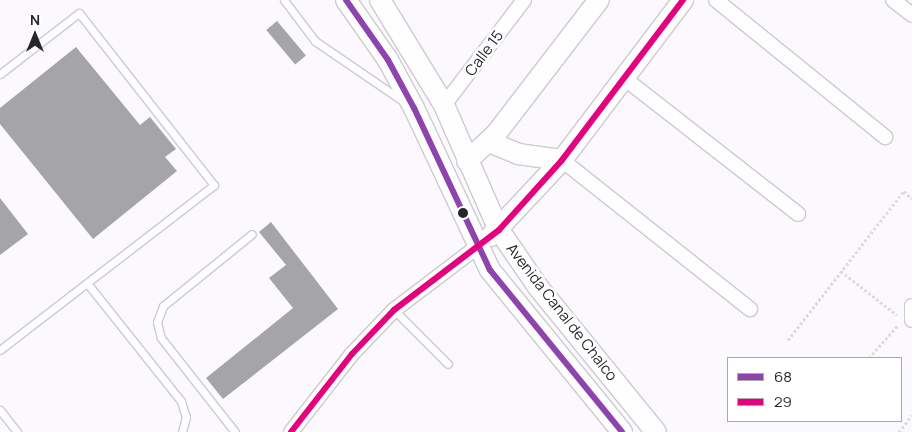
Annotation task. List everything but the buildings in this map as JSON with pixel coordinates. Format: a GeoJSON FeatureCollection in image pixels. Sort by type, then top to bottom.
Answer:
{"type":"FeatureCollection","features":[{"type":"Feature","properties":{"kind":"main road","name":"Avenida Canal de Chalco"},"geometry":{"type":"LineString","coordinates":[[346,0],[388,60],[414,108],[477,247],[490,270],[622,432]]}},
{"type":"Feature","properties":{"kind":"main road","name":"Avenida Canal de Chalco"},"geometry":{"type":"LineString","coordinates":[[380,0],[444,105],[467,161],[499,230],[538,287],[656,432]]}},
{"type":"Feature","properties":{"kind":"main road"},"geometry":{"type":"LineString","coordinates":[[467,161],[489,142],[599,0]]}},
{"type":"Feature","properties":{"kind":"main road"},"geometry":{"type":"LineString","coordinates":[[477,247],[499,230],[562,160],[683,0]]}},
{"type":"Feature","properties":{"kind":"main road"},"geometry":{"type":"LineString","coordinates":[[489,142],[518,154],[562,160]]}},
{"type":"Feature","properties":{"kind":"street","name":"Calle 15"},"geometry":{"type":"LineString","coordinates":[[444,105],[524,0]]}},
{"type":"Feature","properties":{"kind":"street"},"geometry":{"type":"LineString","coordinates":[[716,0],[885,137]]}},
{"type":"Feature","properties":{"kind":"street"},"geometry":{"type":"LineString","coordinates":[[893,0],[912,15]]}},
{"type":"Feature","properties":{"kind":"street"},"geometry":{"type":"LineString","coordinates":[[624,78],[798,214]]}},
{"type":"Feature","properties":{"kind":"street"},"geometry":{"type":"LineString","coordinates":[[562,160],[750,309]]}},
{"type":"Feature","properties":{"kind":"street"},"geometry":{"type":"LineString","coordinates":[[291,432],[352,354],[394,310],[477,247]]}},
{"type":"Feature","properties":{"kind":"street"},"geometry":{"type":"LineString","coordinates":[[912,306],[912,320]]}},
{"type":"Feature","properties":{"kind":"lane"},"geometry":{"type":"LineString","coordinates":[[284,0],[315,41],[414,108]]}},
{"type":"Feature","properties":{"kind":"lane"},"geometry":{"type":"LineString","coordinates":[[0,74],[79,13],[214,185],[0,350]]}},
{"type":"Feature","properties":{"kind":"lane"},"geometry":{"type":"LineString","coordinates":[[235,432],[161,338],[157,322],[163,306],[252,234]]}},
{"type":"Feature","properties":{"kind":"lane"},"geometry":{"type":"LineString","coordinates":[[87,283],[182,401],[186,417],[182,432]]}},
{"type":"Feature","properties":{"kind":"lane"},"geometry":{"type":"LineString","coordinates":[[394,310],[448,364]]}},
{"type":"Feature","properties":{"kind":"lane"},"geometry":{"type":"LineString","coordinates":[[0,410],[17,432]]}},
{"type":"Feature","properties":{"kind":"path"},"geometry":{"type":"LineString","coordinates":[[788,340],[904,191],[912,199]]}},
{"type":"Feature","properties":{"kind":"path"},"geometry":{"type":"LineString","coordinates":[[841,271],[902,319],[870,357]]}},
{"type":"Feature","properties":{"kind":"path"},"geometry":{"type":"LineString","coordinates":[[899,432],[912,415]]}},
{"type":"Feature","properties":{"kind":"transit line","name":"68"},"geometry":{"type":"LineString","coordinates":[[346,0],[388,60],[414,108],[490,270],[622,432]]}},
{"type":"Feature","properties":{"kind":"transit line","name":"29"},"geometry":{"type":"LineString","coordinates":[[291,432],[352,354],[394,310],[499,230],[562,160],[683,0]]}}]}
